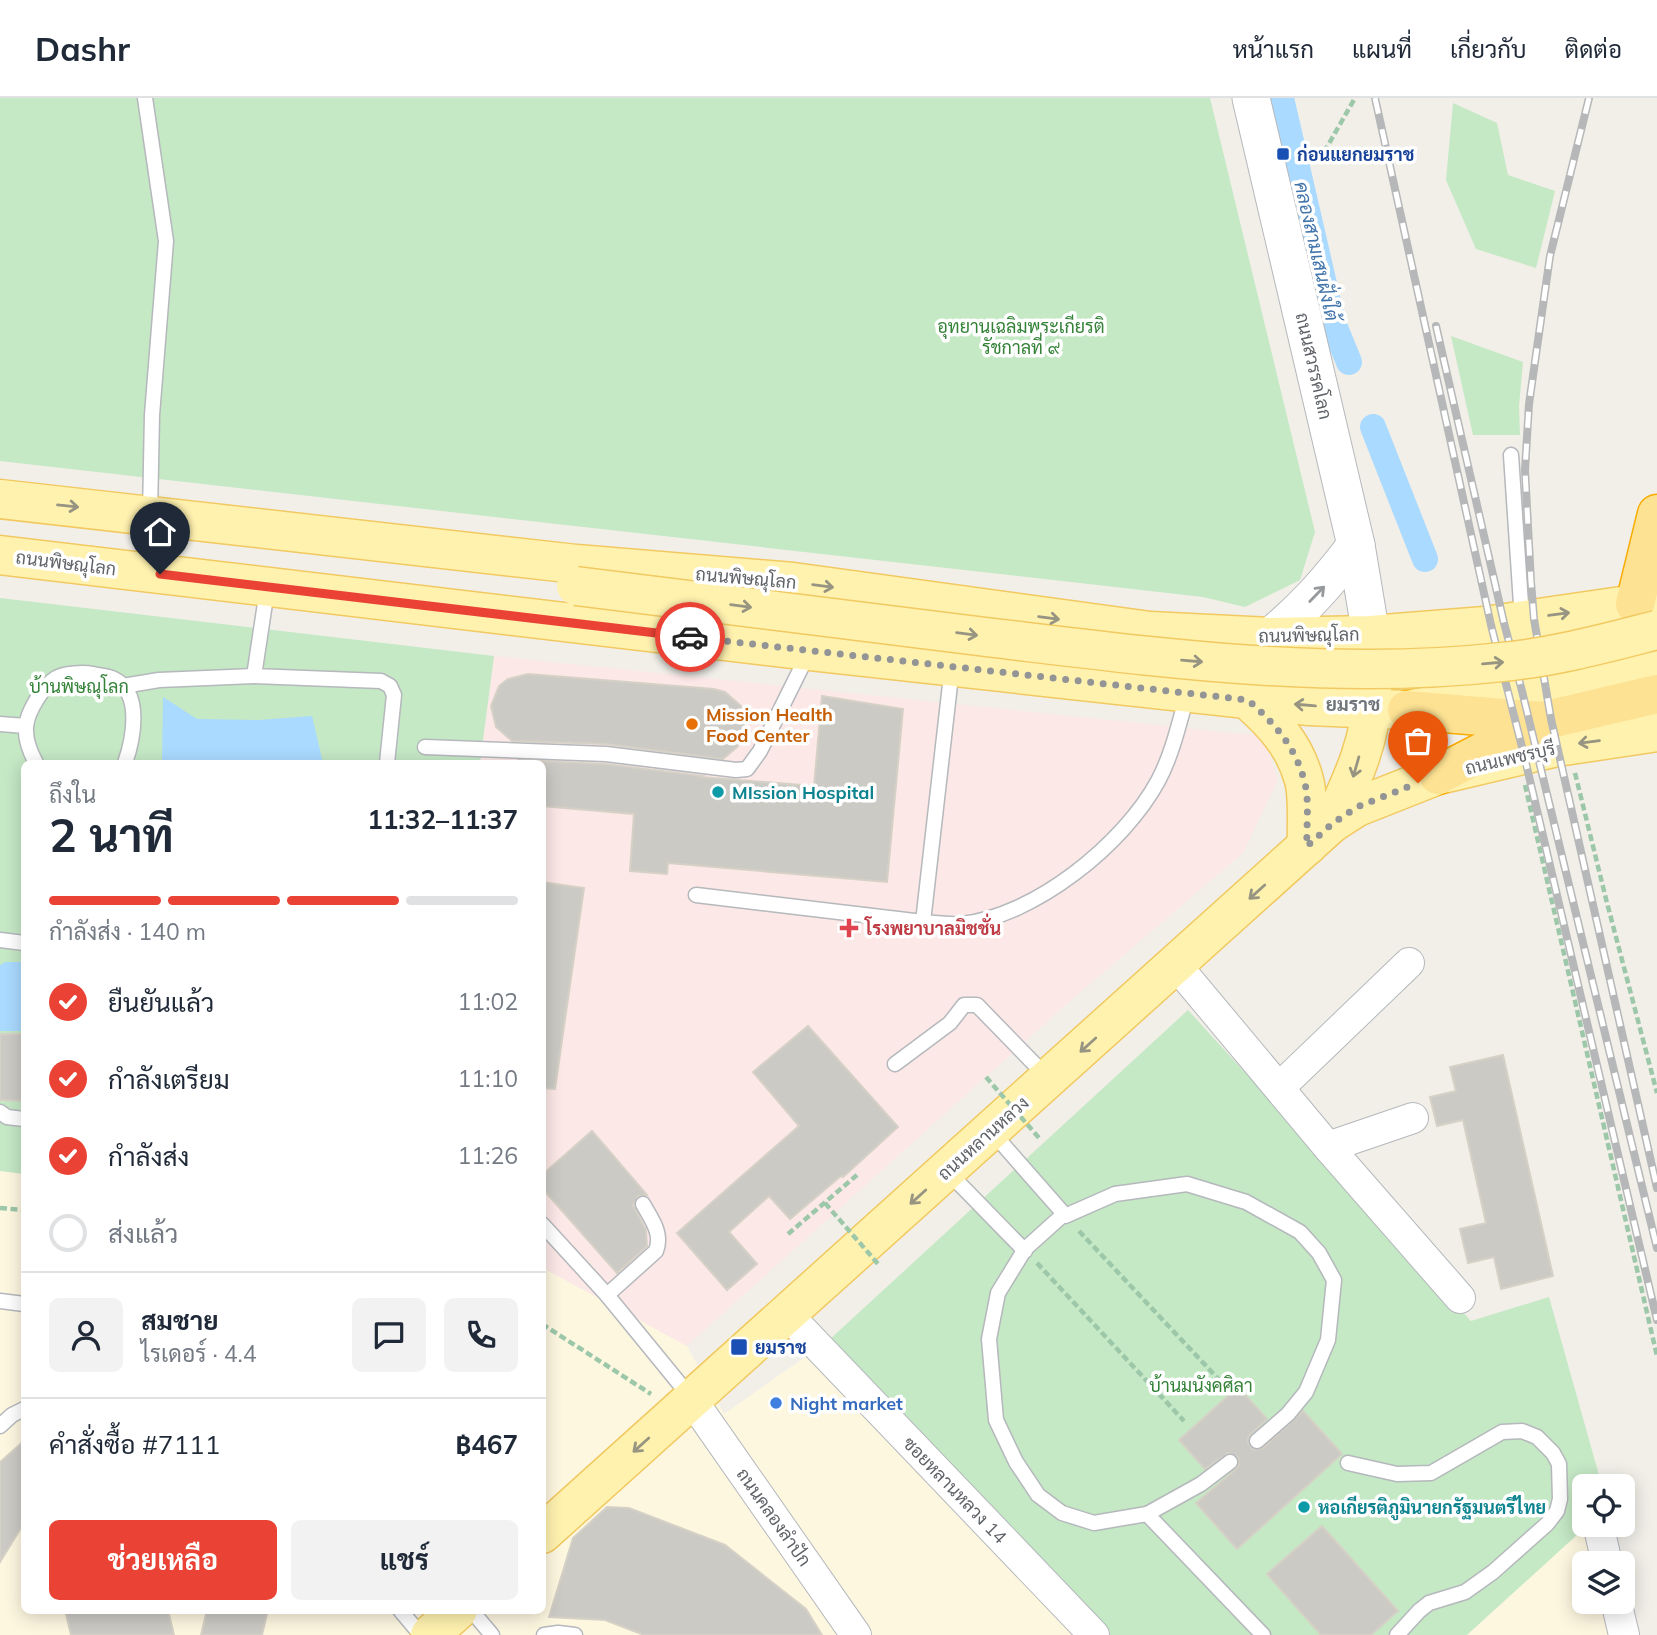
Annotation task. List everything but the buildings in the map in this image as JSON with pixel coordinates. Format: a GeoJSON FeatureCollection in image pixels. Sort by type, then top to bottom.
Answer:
{"type":"FeatureCollection","features":[{"type":"Feature","properties":{"kind":"highway"},"geometry":{"type":"LineString","coordinates":[[1438,775],[1555,733],[1652,642],[1657,514]]}},
{"type":"Feature","properties":{"kind":"highway"},"geometry":{"type":"LineString","coordinates":[[1390,709],[1555,733]]}},
{"type":"Feature","properties":{"kind":"main road","name":"ถนนพิษณุโลก"},"geometry":{"type":"LineString","coordinates":[[0,499],[576,564],[793,582],[1150,631],[1270,637],[1371,635],[1500,624]]}},
{"type":"Feature","properties":{"kind":"main road"},"geometry":{"type":"LineString","coordinates":[[268,528],[338,552],[390,564],[1165,659],[1360,671],[1504,662],[1583,649],[1652,642]]}},
{"type":"Feature","properties":{"kind":"main road","name":"ถนนพิษณุโลก"},"geometry":{"type":"LineString","coordinates":[[0,555],[1248,700],[1390,709],[1509,693],[1652,642]]}},
{"type":"Feature","properties":{"kind":"main road"},"geometry":{"type":"LineString","coordinates":[[1390,709],[1500,624],[1652,642]]}},
{"type":"Feature","properties":{"kind":"main road","name":"ถนนหลานหลวง"},"geometry":{"type":"LineString","coordinates":[[546,1530],[1320,835],[1390,709],[1371,635]]}},
{"type":"Feature","properties":{"kind":"main road"},"geometry":{"type":"LineString","coordinates":[[1248,700],[1282,733],[1305,782],[1320,835]]}},
{"type":"Feature","properties":{"kind":"main road","name":"ถนนเพชรบุรี"},"geometry":{"type":"LineString","coordinates":[[1320,835],[1357,807],[1438,775],[1518,757],[1555,733],[1655,738]]}},
{"type":"Feature","properties":{"kind":"main road"},"geometry":{"type":"LineString","coordinates":[[430,1635],[454,1614]]}},
{"type":"Feature","properties":{"kind":"street","name":"ถนนสวรรคโลก"},"geometry":{"type":"LineString","coordinates":[[1251,98],[1356,545],[1371,635]]}},
{"type":"Feature","properties":{"kind":"street"},"geometry":{"type":"LineString","coordinates":[[1270,637],[1326,585],[1356,545]]}},
{"type":"Feature","properties":{"kind":"street"},"geometry":{"type":"LineString","coordinates":[[1280,1087],[1409,964]]}},
{"type":"Feature","properties":{"kind":"street"},"geometry":{"type":"LineString","coordinates":[[1176,965],[1328,1147],[1460,1298]]}},
{"type":"Feature","properties":{"kind":"street"},"geometry":{"type":"LineString","coordinates":[[1328,1147],[1413,1118]]}},
{"type":"Feature","properties":{"kind":"street","name":"ซอยหลานหลวง 14"},"geometry":{"type":"LineString","coordinates":[[787,1314],[1094,1635]]}},
{"type":"Feature","properties":{"kind":"street","name":"ถนนคลองลำปัก"},"geometry":{"type":"LineString","coordinates":[[685,1406],[856,1635]]}},
{"type":"Feature","properties":{"kind":"street"},"geometry":{"type":"LineString","coordinates":[[1619,1614],[1624,1635]]}},
{"type":"Feature","properties":{"kind":"lane"},"geometry":{"type":"LineString","coordinates":[[145,98],[166,242],[152,415],[150,515]]}},
{"type":"Feature","properties":{"kind":"lane"},"geometry":{"type":"LineString","coordinates":[[1500,624],[1511,455]]}},
{"type":"Feature","properties":{"kind":"lane"},"geometry":{"type":"LineString","coordinates":[[254,676],[267,586]]}},
{"type":"Feature","properties":{"kind":"lane"},"geometry":{"type":"LineString","coordinates":[[425,747],[606,754],[736,770],[747,769],[760,751],[809,651]]}},
{"type":"Feature","properties":{"kind":"lane"},"geometry":{"type":"LineString","coordinates":[[923,922],[952,667]]}},
{"type":"Feature","properties":{"kind":"lane"},"geometry":{"type":"LineString","coordinates":[[34,760],[29,750],[26,726],[40,693],[58,676],[88,673],[114,679],[123,686],[133,705],[132,741],[126,760]]}},
{"type":"Feature","properties":{"kind":"lane"},"geometry":{"type":"LineString","coordinates":[[123,686],[159,680],[254,676],[381,681],[390,685],[394,695],[387,760]]}},
{"type":"Feature","properties":{"kind":"lane"},"geometry":{"type":"LineString","coordinates":[[696,895],[923,922],[961,924],[1013,911],[1048,892],[1084,866],[1112,841],[1141,808],[1159,780],[1173,745],[1188,693]]}},
{"type":"Feature","properties":{"kind":"lane"},"geometry":{"type":"LineString","coordinates":[[0,724],[26,726]]}},
{"type":"Feature","properties":{"kind":"lane"},"geometry":{"type":"LineString","coordinates":[[0,940],[21,943]]}},
{"type":"Feature","properties":{"kind":"lane"},"geometry":{"type":"LineString","coordinates":[[895,1064],[950,1023],[964,1005],[977,1005],[1049,1079]]}},
{"type":"Feature","properties":{"kind":"lane"},"geometry":{"type":"LineString","coordinates":[[0,1112],[7,1117],[21,1119]]}},
{"type":"Feature","properties":{"kind":"lane"},"geometry":{"type":"LineString","coordinates":[[991,1131],[1064,1215]]}},
{"type":"Feature","properties":{"kind":"lane"},"geometry":{"type":"LineString","coordinates":[[947,1171],[1025,1250]]}},
{"type":"Feature","properties":{"kind":"lane"},"geometry":{"type":"LineString","coordinates":[[1230,1462],[1201,1484],[1147,1514],[1094,1522],[1062,1513],[1038,1495],[1016,1462],[996,1420],[989,1339],[998,1293],[1025,1250],[1064,1215],[1115,1194],[1187,1184],[1245,1202],[1300,1232],[1319,1253],[1334,1279],[1328,1339],[1306,1392],[1288,1414],[1257,1441]]}},
{"type":"Feature","properties":{"kind":"lane"},"geometry":{"type":"LineString","coordinates":[[607,1296],[656,1251],[659,1243],[657,1229],[643,1204]]}},
{"type":"Feature","properties":{"kind":"lane"},"geometry":{"type":"LineString","coordinates":[[546,1228],[607,1296],[685,1406]]}},
{"type":"Feature","properties":{"kind":"lane"},"geometry":{"type":"LineString","coordinates":[[0,1301],[21,1304]]}},
{"type":"Feature","properties":{"kind":"lane"},"geometry":{"type":"LineString","coordinates":[[0,1426],[21,1410]]}},
{"type":"Feature","properties":{"kind":"lane"},"geometry":{"type":"LineString","coordinates":[[1348,1463],[1397,1474],[1431,1473],[1502,1432],[1522,1432],[1538,1437],[1553,1452],[1559,1464],[1560,1499],[1547,1524],[1493,1572],[1465,1592],[1429,1603],[1397,1635]]}},
{"type":"Feature","properties":{"kind":"lane"},"geometry":{"type":"LineString","coordinates":[[1147,1514],[1263,1635]]}},
{"type":"Feature","properties":{"kind":"lane"},"geometry":{"type":"LineString","coordinates":[[403,1614],[421,1635]]}},
{"type":"Feature","properties":{"kind":"lane"},"geometry":{"type":"LineString","coordinates":[[474,1614],[492,1635]]}},
{"type":"Feature","properties":{"kind":"lane"},"geometry":{"type":"LineString","coordinates":[[544,1635],[575,1635]]}},
{"type":"Feature","properties":{"kind":"path"},"geometry":{"type":"LineString","coordinates":[[1319,161],[1355,98]]}},
{"type":"Feature","properties":{"kind":"path"},"geometry":{"type":"LineString","coordinates":[[1555,733],[1606,899],[1657,1093]]}},
{"type":"Feature","properties":{"kind":"path"},"geometry":{"type":"LineString","coordinates":[[1518,757],[1657,1356]]}},
{"type":"Feature","properties":{"kind":"path"},"geometry":{"type":"LineString","coordinates":[[986,1077],[1040,1139]]}},
{"type":"Feature","properties":{"kind":"path"},"geometry":{"type":"LineString","coordinates":[[788,1234],[857,1175]]}},
{"type":"Feature","properties":{"kind":"path"},"geometry":{"type":"LineString","coordinates":[[825,1203],[879,1265]]}},
{"type":"Feature","properties":{"kind":"path"},"geometry":{"type":"LineString","coordinates":[[0,1208],[21,1210]]}},
{"type":"Feature","properties":{"kind":"path"},"geometry":{"type":"LineString","coordinates":[[1064,1215],[1224,1386]]}},
{"type":"Feature","properties":{"kind":"path"},"geometry":{"type":"LineString","coordinates":[[1025,1250],[1184,1421]]}},
{"type":"Feature","properties":{"kind":"path"},"geometry":{"type":"LineString","coordinates":[[546,1326],[685,1406]]}},
{"type":"Feature","properties":{"kind":"shaded area","name":"โรงพยาบาลมิชชั่น"},"geometry":{"type":"Polygon","coordinates":[[[494,656],[1263,736],[1278,780],[1243,853],[1068,1003],[687,1346],[546,1270],[546,760],[480,760],[494,656]]]}},
{"type":"Feature","properties":{"kind":"shaded area"},"geometry":{"type":"Polygon","coordinates":[[[0,1171],[21,1174],[21,1614],[546,1614],[546,1270],[687,1346],[724,1414],[828,1341],[1104,1635],[0,1635],[0,1171]]]}},
{"type":"Feature","properties":{"kind":"shaded area"},"geometry":{"type":"Polygon","coordinates":[[[1572,1535],[1593,1537],[1603,1551],[1572,1551],[1572,1614],[1627,1614],[1635,1635],[1464,1635],[1572,1535]]]}},
{"type":"Feature","properties":{"kind":"green space","name":"อุทยานเฉลิมพระเกียรติ รัชกาลที่ ๙"},"geometry":{"type":"Polygon","coordinates":[[[0,98],[1210,98],[1315,532],[1300,580],[1245,607],[1203,597],[0,461],[0,98]]]}},
{"type":"Feature","properties":{"kind":"green space"},"geometry":{"type":"Polygon","coordinates":[[[1453,103],[1497,123],[1508,175],[1555,191],[1536,268],[1476,249],[1446,180],[1453,103]]]}},
{"type":"Feature","properties":{"kind":"green space"},"geometry":{"type":"Polygon","coordinates":[[[1451,336],[1523,362],[1519,406],[1520,435],[1473,435],[1451,336]]]}},
{"type":"Feature","properties":{"kind":"green space","name":"บ้านพิษณุโลก"},"geometry":{"type":"Polygon","coordinates":[[[0,598],[494,656],[480,760],[21,760],[21,1174],[0,1171],[0,598]]]}},
{"type":"Feature","properties":{"kind":"green space","name":"บ้านมนังคศิลา"},"geometry":{"type":"Polygon","coordinates":[[[1188,1010],[1471,1321],[1549,1297],[1599,1474],[1572,1474],[1572,1537],[1575,1537],[1467,1635],[1104,1635],[828,1341],[1188,1010]]]}},
{"type":"Feature","properties":{"kind":"water"},"geometry":{"type":"Polygon","coordinates":[[[163,697],[197,719],[259,720],[312,716],[322,760],[162,760],[163,697]]]}},
{"type":"Feature","properties":{"kind":"water"},"geometry":{"type":"Polygon","coordinates":[[[6,962],[21,962],[21,1031],[0,1031],[0,965],[6,962]]]}},
{"type":"Feature","properties":{"kind":"waterway","name":"คลองสามเสนฝั่งใต้"},"geometry":{"type":"LineString","coordinates":[[1281,98],[1333,323],[1349,362]]}},
{"type":"Feature","properties":{"kind":"waterway"},"geometry":{"type":"LineString","coordinates":[[1373,427],[1425,559]]}},
{"type":"Feature","properties":{"kind":"railway"},"geometry":{"type":"LineString","coordinates":[[1375,98],[1491,625],[1657,1320]]}},
{"type":"Feature","properties":{"kind":"railway"},"geometry":{"type":"LineString","coordinates":[[1589,98],[1550,256],[1529,404],[1525,470],[1531,582],[1534,619],[1551,719],[1657,1188]]}},
{"type":"Feature","properties":{"kind":"railway"},"geometry":{"type":"LineString","coordinates":[[1436,326],[1504,623],[1657,1248]]}},
{"type":"Feature","properties":{"kind":"way so far"},"geometry":{"type":"LineString","coordinates":[[690,637],[1248,700],[1275,724],[1288,742],[1305,782],[1307,846],[1357,807],[1418,783]]}},
{"type":"Feature","properties":{"kind":"place","name":"ก่อนแยกยมราช"},"geometry":{"type":"Point","coordinates":[1283,154]}},
{"type":"Feature","properties":{"kind":"place","name":"Mission Health Food Center"},"geometry":{"type":"Point","coordinates":[692,724]}},
{"type":"Feature","properties":{"kind":"place","name":"MIssion Hospital"},"geometry":{"type":"Point","coordinates":[718,792]}},
{"type":"Feature","properties":{"kind":"place","name":"โรงพยาบาลมิชชั่น"},"geometry":{"type":"Point","coordinates":[849,928]}},
{"type":"Feature","properties":{"kind":"place","name":"ยมราช"},"geometry":{"type":"Point","coordinates":[739,1347]}},
{"type":"Feature","properties":{"kind":"place","name":"Night market"},"geometry":{"type":"Point","coordinates":[776,1403]}},
{"type":"Feature","properties":{"kind":"place","name":"หอเกียรติภูมินายกรัฐมนตรีไทย"},"geometry":{"type":"Point","coordinates":[1304,1507]}},
{"type":"Feature","properties":{"kind":"district","name":"ยมราช"},"geometry":{"type":"Point","coordinates":[1353,704]}},
{"type":"Feature","properties":{"kind":"route"},"geometry":{"type":"LineString","coordinates":[[160,574],[690,637]]}}]}
